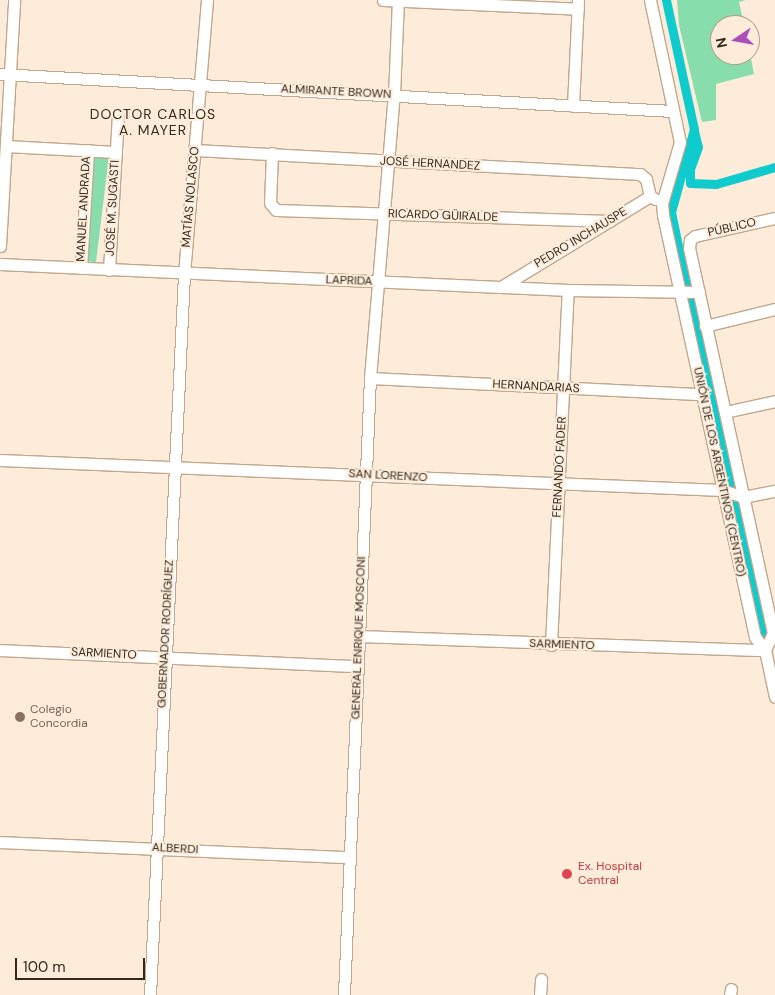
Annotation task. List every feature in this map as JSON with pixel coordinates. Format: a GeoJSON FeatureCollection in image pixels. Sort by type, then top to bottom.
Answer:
{"type":"FeatureCollection","features":[{"type":"Feature","properties":{"kind":"street"},"geometry":{"type":"LineString","coordinates":[[0,246],[6,146],[5,75],[14,0]]}},
{"type":"Feature","properties":{"kind":"street","name":"MATÍAS NOLASCO"},"geometry":{"type":"LineString","coordinates":[[184,274],[207,0]]}},
{"type":"Feature","properties":{"kind":"street"},"geometry":{"type":"LineString","coordinates":[[382,0],[578,5],[572,106]]}},
{"type":"Feature","properties":{"kind":"street","name":"GENERAL ENRIQUE MOSCONI"},"geometry":{"type":"LineString","coordinates":[[344,995],[370,378],[376,282],[394,95],[398,0]]}},
{"type":"Feature","properties":{"kind":"street"},"geometry":{"type":"LineString","coordinates":[[650,0],[679,151],[662,203],[650,196]]}},
{"type":"Feature","properties":{"kind":"street","name":"ALMIRANTE BROWN"},"geometry":{"type":"LineString","coordinates":[[5,75],[200,84],[672,111]]}},
{"type":"Feature","properties":{"kind":"street","name":"JOSÉ M. SUGASTI"},"geometry":{"type":"LineString","coordinates":[[109,270],[118,116]]}},
{"type":"Feature","properties":{"kind":"street"},"geometry":{"type":"LineString","coordinates":[[6,146],[116,152]]}},
{"type":"Feature","properties":{"kind":"street","name":"MANUEL ANDRADA"},"geometry":{"type":"LineString","coordinates":[[81,268],[88,150]]}},
{"type":"Feature","properties":{"kind":"street","name":"JOSÉ HERNANDEZ"},"geometry":{"type":"LineString","coordinates":[[195,150],[272,153],[388,162],[640,174],[646,179],[650,196]]}},
{"type":"Feature","properties":{"kind":"street","name":"RICARDO GÜIRALDE"},"geometry":{"type":"LineString","coordinates":[[272,153],[270,203],[276,210],[610,221]]}},
{"type":"Feature","properties":{"kind":"street","name":"PEDRO INCHAUSPE"},"geometry":{"type":"LineString","coordinates":[[501,287],[650,196]]}},
{"type":"Feature","properties":{"kind":"street","name":"UNIÓN DE LOS ARGENTINOS (CENTRO)"},"geometry":{"type":"LineString","coordinates":[[662,203],[679,292],[755,637],[764,650],[775,693]]}},
{"type":"Feature","properties":{"kind":"street","name":"PÚBLICO"},"geometry":{"type":"LineString","coordinates":[[690,240],[695,236],[775,218]]}},
{"type":"Feature","properties":{"kind":"street","name":"UNIÓN DE LOS ARGENTINOS (CENTRO)"},"geometry":{"type":"LineString","coordinates":[[690,240],[699,292],[743,498],[772,610],[773,633],[764,650]]}},
{"type":"Feature","properties":{"kind":"street","name":"LAPRIDA"},"geometry":{"type":"LineString","coordinates":[[0,264],[184,274],[568,290],[699,292]]}},
{"type":"Feature","properties":{"kind":"street","name":"GOBERNADOR RODRÍGUEZ"},"geometry":{"type":"LineString","coordinates":[[150,995],[164,657],[184,274]]}},
{"type":"Feature","properties":{"kind":"street","name":"FERNANDO FADER"},"geometry":{"type":"LineString","coordinates":[[551,645],[568,290]]}},
{"type":"Feature","properties":{"kind":"street"},"geometry":{"type":"LineString","coordinates":[[706,326],[775,309]]}},
{"type":"Feature","properties":{"kind":"street","name":"HERNANDARIAS"},"geometry":{"type":"LineString","coordinates":[[370,378],[564,389],[702,394]]}},
{"type":"Feature","properties":{"kind":"street"},"geometry":{"type":"LineString","coordinates":[[725,412],[775,401]]}},
{"type":"Feature","properties":{"kind":"street","name":"SAN LORENZO"},"geometry":{"type":"LineString","coordinates":[[0,460],[722,490],[743,498]]}},
{"type":"Feature","properties":{"kind":"street"},"geometry":{"type":"LineString","coordinates":[[743,498],[775,491]]}},
{"type":"Feature","properties":{"kind":"street","name":"SARMIENTO"},"geometry":{"type":"LineString","coordinates":[[359,636],[551,645],[764,650]]}},
{"type":"Feature","properties":{"kind":"street","name":"SARMIENTO"},"geometry":{"type":"LineString","coordinates":[[0,650],[358,666]]}},
{"type":"Feature","properties":{"kind":"street","name":"ALBERDI"},"geometry":{"type":"LineString","coordinates":[[0,842],[349,857]]}},
{"type":"Feature","properties":{"kind":"street"},"geometry":{"type":"LineString","coordinates":[[540,995],[541,979]]}},
{"type":"Feature","properties":{"kind":"green space"},"geometry":{"type":"Polygon","coordinates":[[[677,0],[746,0],[739,2],[742,15],[710,15],[710,65],[752,65],[754,74],[716,84],[716,120],[702,122],[679,25],[677,0]]]}},
{"type":"Feature","properties":{"kind":"green space"},"geometry":{"type":"Polygon","coordinates":[[[93,155],[109,157],[96,262],[80,260],[93,155]]]}},
{"type":"Feature","properties":{"kind":"waterway"},"geometry":{"type":"LineString","coordinates":[[666,0],[694,129],[671,212],[686,285]]}},
{"type":"Feature","properties":{"kind":"waterway"},"geometry":{"type":"LineString","coordinates":[[694,131],[698,147],[690,169],[690,183],[716,184],[775,167]]}},
{"type":"Feature","properties":{"kind":"waterway"},"geometry":{"type":"LineString","coordinates":[[690,299],[730,486]]}},
{"type":"Feature","properties":{"kind":"waterway"},"geometry":{"type":"LineString","coordinates":[[734,502],[764,640]]}},
{"type":"Feature","properties":{"kind":"place","name":"Colegio Concordia"},"geometry":{"type":"Point","coordinates":[20,717]}},
{"type":"Feature","properties":{"kind":"place","name":"Ex. Hospital Central"},"geometry":{"type":"Point","coordinates":[567,874]}},
{"type":"Feature","properties":{"kind":"district","name":"DOCTOR CARLOS A. MAYER"},"geometry":{"type":"Point","coordinates":[153,122]}}]}
